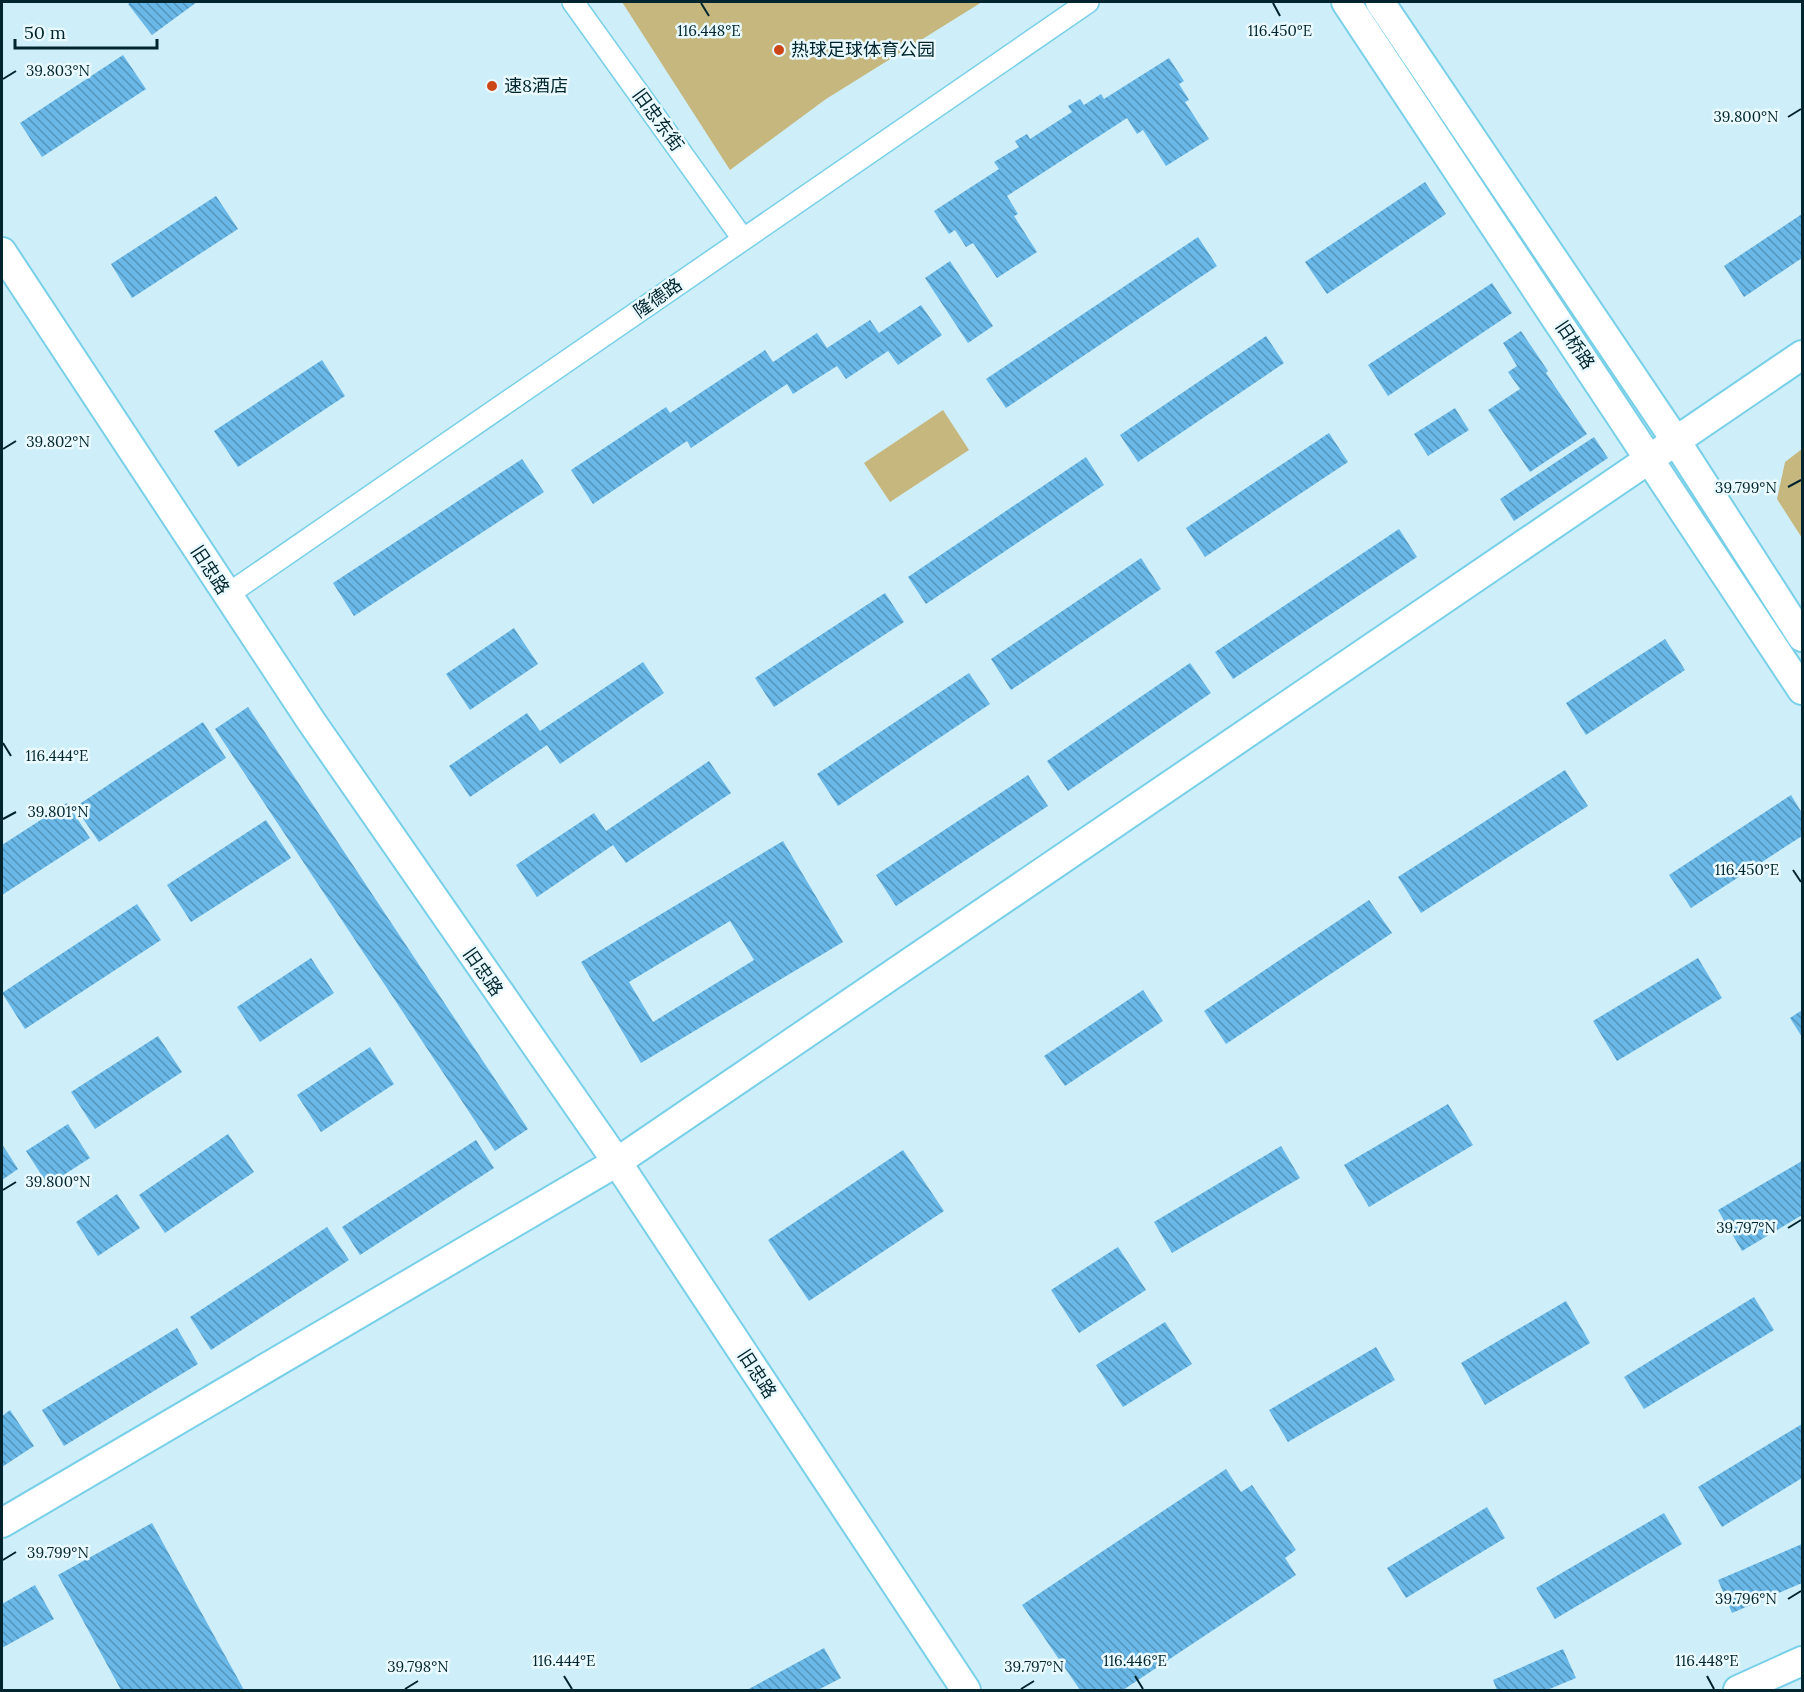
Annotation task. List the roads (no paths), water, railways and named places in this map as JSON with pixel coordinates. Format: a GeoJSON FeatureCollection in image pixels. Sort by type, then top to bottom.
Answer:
{"type":"FeatureCollection","features":[{"type":"Feature","properties":{"kind":"street","name":"旧忠东街"},"geometry":{"type":"LineString","coordinates":[[573,2],[743,240]]}},
{"type":"Feature","properties":{"kind":"street","name":"隆德路"},"geometry":{"type":"LineString","coordinates":[[227,595],[1088,2]]}},
{"type":"Feature","properties":{"kind":"street","name":"旧桥路"},"geometry":{"type":"LineString","coordinates":[[1346,2],[1803,690]]}},
{"type":"Feature","properties":{"kind":"street","name":"旧桥路"},"geometry":{"type":"LineString","coordinates":[[1380,2],[1676,441],[1803,637]]}},
{"type":"Feature","properties":{"kind":"street","name":"旧忠路"},"geometry":{"type":"LineString","coordinates":[[2,252],[391,840],[617,1162],[966,1690]]}},
{"type":"Feature","properties":{"kind":"street"},"geometry":{"type":"LineString","coordinates":[[2,1523],[617,1162],[1803,355]]}},
{"type":"Feature","properties":{"kind":"street"},"geometry":{"type":"LineString","coordinates":[[1738,1690],[1803,1661]]}},
{"type":"Feature","properties":{"kind":"place","name":"热球足球体育公园"},"geometry":{"type":"Point","coordinates":[779,50]}},
{"type":"Feature","properties":{"kind":"place","name":"速8酒店"},"geometry":{"type":"Point","coordinates":[492,86]}}]}
